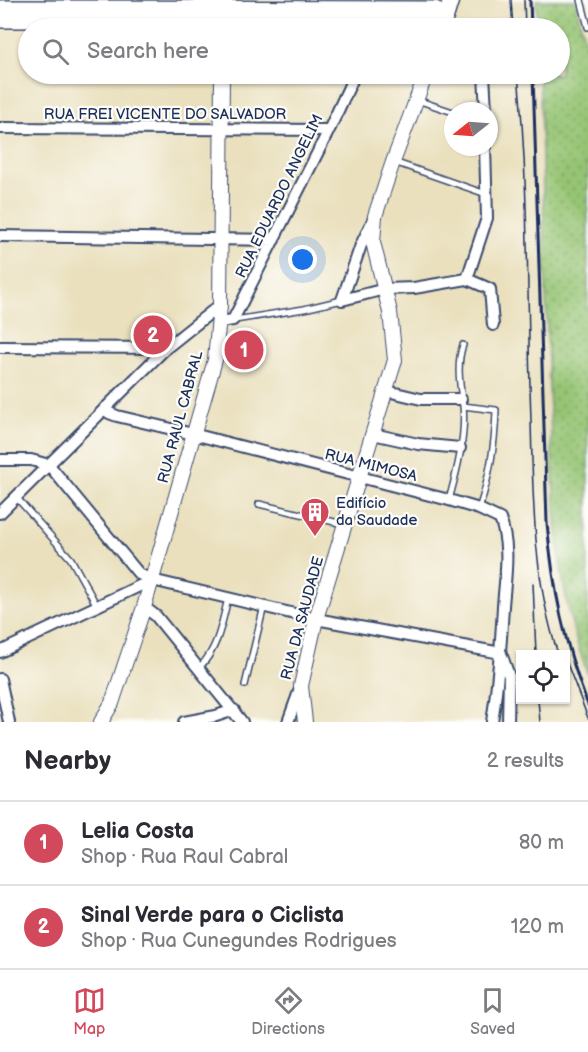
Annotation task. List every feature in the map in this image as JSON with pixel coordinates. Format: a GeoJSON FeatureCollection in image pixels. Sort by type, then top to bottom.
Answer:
{"type":"FeatureCollection","features":[{"type":"Feature","properties":{"kind":"main road"},"geometry":{"type":"LineString","coordinates":[[380,18],[398,6],[446,14]]}},
{"type":"Feature","properties":{"kind":"main road"},"geometry":{"type":"LineString","coordinates":[[0,8],[347,18]]}},
{"type":"Feature","properties":{"kind":"main road"},"geometry":{"type":"LineString","coordinates":[[74,18],[222,14]]}},
{"type":"Feature","properties":{"kind":"main road"},"geometry":{"type":"LineString","coordinates":[[392,18],[446,14]]}},
{"type":"Feature","properties":{"kind":"main road"},"geometry":{"type":"LineString","coordinates":[[0,20],[18,20]]}},
{"type":"Feature","properties":{"kind":"main road","name":"RUA RAUL CABRAL"},"geometry":{"type":"LineString","coordinates":[[101,722],[112,703],[144,607],[227,321],[220,305],[222,84]]}},
{"type":"Feature","properties":{"kind":"main road","name":"RUA DA SAUDADE"},"geometry":{"type":"LineString","coordinates":[[301,687],[316,619],[395,360],[394,336],[373,242],[375,216],[422,84]]}},
{"type":"Feature","properties":{"kind":"main road"},"geometry":{"type":"LineString","coordinates":[[301,687],[305,722]]}},
{"type":"Feature","properties":{"kind":"street","name":"RUA EDUARDO ANGELIM"},"geometry":{"type":"LineString","coordinates":[[227,321],[274,240],[350,84]]}},
{"type":"Feature","properties":{"kind":"street"},"geometry":{"type":"LineString","coordinates":[[485,84],[486,102]]}},
{"type":"Feature","properties":{"kind":"street","name":"RUA FREI VICENTE DO SALVADOR"},"geometry":{"type":"LineString","coordinates":[[0,128],[329,130]]}},
{"type":"Feature","properties":{"kind":"street"},"geometry":{"type":"LineString","coordinates":[[467,279],[487,218],[485,156]]}},
{"type":"Feature","properties":{"kind":"street"},"geometry":{"type":"LineString","coordinates":[[342,300],[361,245],[375,216]]}},
{"type":"Feature","properties":{"kind":"street"},"geometry":{"type":"LineString","coordinates":[[0,236],[274,240]]}},
{"type":"Feature","properties":{"kind":"street"},"geometry":{"type":"LineString","coordinates":[[342,300],[385,289],[414,288],[467,279],[490,289],[493,325]]}},
{"type":"Feature","properties":{"kind":"street"},"geometry":{"type":"LineString","coordinates":[[0,513],[166,348],[220,305]]}},
{"type":"Feature","properties":{"kind":"street"},"geometry":{"type":"LineString","coordinates":[[0,347],[166,348]]}},
{"type":"Feature","properties":{"kind":"street"},"geometry":{"type":"LineString","coordinates":[[387,391],[421,399],[462,403]]}},
{"type":"Feature","properties":{"kind":"street","name":"RUA MIMOSA"},"geometry":{"type":"LineString","coordinates":[[105,408],[109,413],[117,416],[448,500],[479,509],[500,519],[506,542],[506,572],[501,652],[492,722]]}},
{"type":"Feature","properties":{"kind":"street"},"geometry":{"type":"LineString","coordinates":[[373,434],[412,443],[460,448]]}},
{"type":"Feature","properties":{"kind":"street"},"geometry":{"type":"LineString","coordinates":[[0,460],[31,460],[48,465],[139,574],[152,580],[316,619],[501,652],[509,676],[508,722]]}},
{"type":"Feature","properties":{"kind":"street"},"geometry":{"type":"LineString","coordinates":[[0,652],[152,580]]}},
{"type":"Feature","properties":{"kind":"street"},"geometry":{"type":"LineString","coordinates":[[144,607],[156,616],[242,722]]}},
{"type":"Feature","properties":{"kind":"street"},"geometry":{"type":"LineString","coordinates":[[0,679],[9,722]]}},
{"type":"Feature","properties":{"kind":"street","name":"RUA DA SAUDADE"},"geometry":{"type":"LineString","coordinates":[[288,722],[301,687]]}},
{"type":"Feature","properties":{"kind":"street"},"geometry":{"type":"LineString","coordinates":[[184,722],[234,710]]}},
{"type":"Feature","properties":{"kind":"lane"},"geometry":{"type":"LineString","coordinates":[[581,0],[588,27]]}},
{"type":"Feature","properties":{"kind":"lane"},"geometry":{"type":"LineString","coordinates":[[416,100],[444,109]]}},
{"type":"Feature","properties":{"kind":"lane"},"geometry":{"type":"LineString","coordinates":[[393,162],[486,194]]}},
{"type":"Feature","properties":{"kind":"lane"},"geometry":{"type":"LineString","coordinates":[[227,321],[304,309],[342,300]]}},
{"type":"Feature","properties":{"kind":"lane"},"geometry":{"type":"LineString","coordinates":[[448,500],[456,475],[460,448],[462,403],[459,355],[463,345]]}},
{"type":"Feature","properties":{"kind":"lane"},"geometry":{"type":"LineString","coordinates":[[462,403],[496,410],[494,445],[488,480],[479,509]]}},
{"type":"Feature","properties":{"kind":"lane"},"geometry":{"type":"LineString","coordinates":[[16,497],[71,559],[97,606]]}},
{"type":"Feature","properties":{"kind":"lane"},"geometry":{"type":"LineString","coordinates":[[260,504],[345,525]]}},
{"type":"Feature","properties":{"kind":"lane"},"geometry":{"type":"LineString","coordinates":[[199,668],[211,657],[228,598]]}},
{"type":"Feature","properties":{"kind":"lane"},"geometry":{"type":"LineString","coordinates":[[244,685],[264,606]]}},
{"type":"Feature","properties":{"kind":"green space"},"geometry":{"type":"Polygon","coordinates":[[[536,0],[575,0],[588,55],[588,675],[569,611],[555,512],[539,84],[570,84],[570,18],[537,18],[536,0]]]}},
{"type":"Feature","properties":{"kind":"tram line"},"geometry":{"type":"LineString","coordinates":[[511,0],[512,18]]}},
{"type":"Feature","properties":{"kind":"tram line"},"geometry":{"type":"LineString","coordinates":[[524,0],[525,18]]}},
{"type":"Feature","properties":{"kind":"tram line"},"geometry":{"type":"LineString","coordinates":[[519,84],[526,203],[534,509],[539,568],[557,650]]}},
{"type":"Feature","properties":{"kind":"tram line"},"geometry":{"type":"LineString","coordinates":[[533,583],[536,650]]}},
{"type":"Feature","properties":{"kind":"tram line"},"geometry":{"type":"LineString","coordinates":[[570,671],[588,718]]}},
{"type":"Feature","properties":{"kind":"tram line"},"geometry":{"type":"LineString","coordinates":[[538,704],[540,722]]}},
{"type":"Feature","properties":{"kind":"railway"},"geometry":{"type":"LineString","coordinates":[[530,0],[531,18]]}},
{"type":"Feature","properties":{"kind":"railway"},"geometry":{"type":"LineString","coordinates":[[533,84],[547,523],[561,616],[572,660],[588,705]]}},
{"type":"Feature","properties":{"kind":"place","name":"Sinal Verde para o Ciclista"},"geometry":{"type":"Point","coordinates":[153,335]}},
{"type":"Feature","properties":{"kind":"place","name":"Lelia Costa"},"geometry":{"type":"Point","coordinates":[244,350]}},
{"type":"Feature","properties":{"kind":"place","name":"Edifício da Saudade"},"geometry":{"type":"Point","coordinates":[315,538]}}]}
